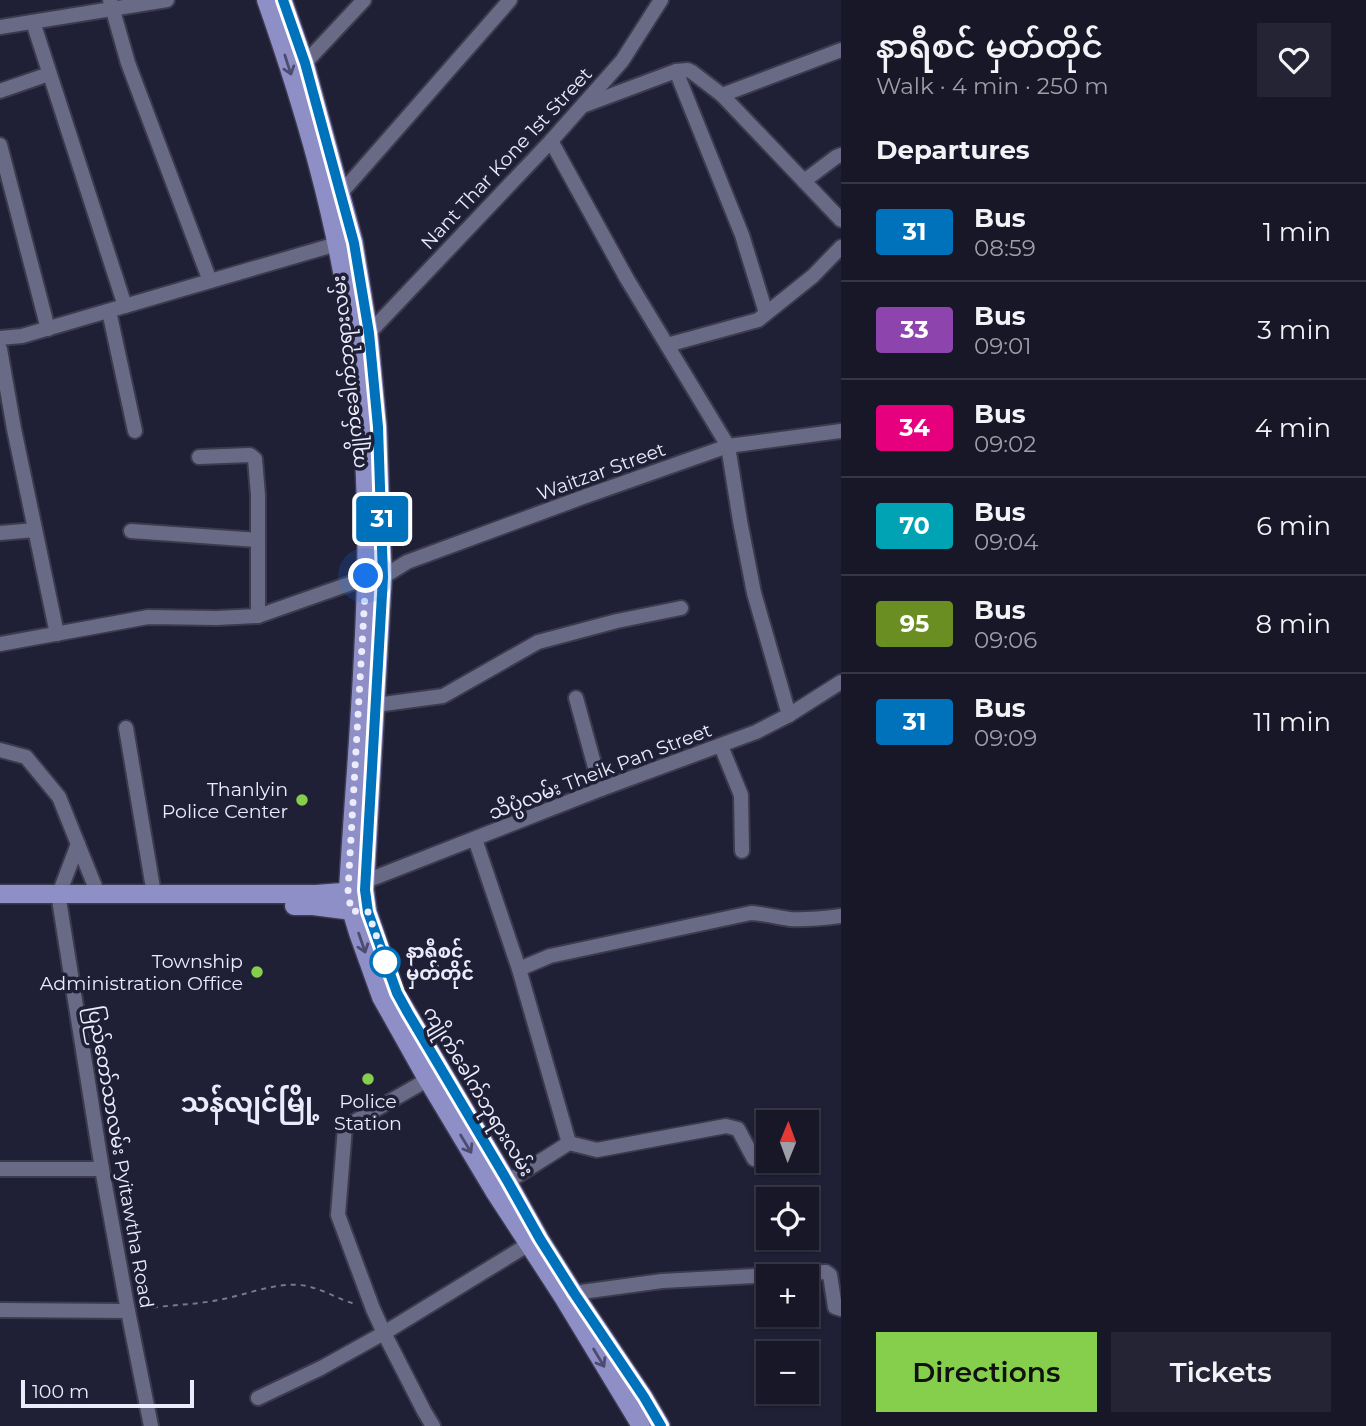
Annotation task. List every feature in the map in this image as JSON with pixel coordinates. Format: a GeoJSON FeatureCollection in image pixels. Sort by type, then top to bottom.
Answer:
{"type":"FeatureCollection","features":[{"type":"Feature","properties":{"kind":"main road","name":"ကျိုက်ခေါက်ဘုရားလမ်း"},"geometry":{"type":"LineString","coordinates":[[266,0],[289,65],[337,244],[352,334],[362,427],[374,578],[348,890],[360,911],[381,997],[434,1076],[501,1186],[540,1239],[661,1426]]}},
{"type":"Feature","properties":{"kind":"main road","name":"ကျိုက်ခေါက်ဘုရားလမ်း"},"geometry":{"type":"LineString","coordinates":[[283,0],[305,63],[354,243],[369,333],[378,427],[374,578],[376,705],[366,881],[360,911]]}},
{"type":"Feature","properties":{"kind":"main road"},"geometry":{"type":"LineString","coordinates":[[0,906],[98,894],[316,894],[348,890],[366,881]]}},
{"type":"Feature","properties":{"kind":"main road"},"geometry":{"type":"LineString","coordinates":[[0,894],[60,900],[313,906],[360,911]]}},
{"type":"Feature","properties":{"kind":"main road","name":"ကျိုက်ခေါက်ဘုရားလမ်း"},"geometry":{"type":"LineString","coordinates":[[501,1186],[528,1244],[641,1426]]}},
{"type":"Feature","properties":{"kind":"street"},"geometry":{"type":"LineString","coordinates":[[0,27],[111,4],[167,0]]}},
{"type":"Feature","properties":{"kind":"street"},"geometry":{"type":"LineString","coordinates":[[305,63],[363,0]]}},
{"type":"Feature","properties":{"kind":"street"},"geometry":{"type":"LineString","coordinates":[[341,193],[510,0]]}},
{"type":"Feature","properties":{"kind":"street","name":"Nant Thar Kone 1st Street"},"geometry":{"type":"LineString","coordinates":[[369,333],[551,141],[622,61],[661,0]]}},
{"type":"Feature","properties":{"kind":"street"},"geometry":{"type":"LineString","coordinates":[[111,4],[128,63],[210,281]]}},
{"type":"Feature","properties":{"kind":"street"},"geometry":{"type":"LineString","coordinates":[[33,22],[125,306]]}},
{"type":"Feature","properties":{"kind":"street"},"geometry":{"type":"LineString","coordinates":[[722,95],[841,50]]}},
{"type":"Feature","properties":{"kind":"street"},"geometry":{"type":"LineString","coordinates":[[676,71],[742,235],[766,313]]}},
{"type":"Feature","properties":{"kind":"street"},"geometry":{"type":"LineString","coordinates":[[581,107],[676,71],[692,72],[722,95],[841,220]]}},
{"type":"Feature","properties":{"kind":"street"},"geometry":{"type":"LineString","coordinates":[[0,91],[49,74]]}},
{"type":"Feature","properties":{"kind":"street"},"geometry":{"type":"LineString","coordinates":[[551,141],[615,258],[729,446],[754,593],[789,715]]}},
{"type":"Feature","properties":{"kind":"street"},"geometry":{"type":"LineString","coordinates":[[0,145],[48,329]]}},
{"type":"Feature","properties":{"kind":"street"},"geometry":{"type":"LineString","coordinates":[[804,181],[841,155]]}},
{"type":"Feature","properties":{"kind":"street"},"geometry":{"type":"LineString","coordinates":[[0,338],[48,329],[337,244]]}},
{"type":"Feature","properties":{"kind":"street"},"geometry":{"type":"LineString","coordinates":[[667,345],[758,320],[813,276],[841,247]]}},
{"type":"Feature","properties":{"kind":"street"},"geometry":{"type":"LineString","coordinates":[[109,311],[135,431]]}},
{"type":"Feature","properties":{"kind":"street"},"geometry":{"type":"LineString","coordinates":[[0,349],[7,430],[35,530],[57,634]]}},
{"type":"Feature","properties":{"kind":"street","name":"Waitzar Street"},"geometry":{"type":"LineString","coordinates":[[0,644],[148,617],[258,616],[374,578],[407,562],[729,446],[841,431]]}},
{"type":"Feature","properties":{"kind":"street"},"geometry":{"type":"LineString","coordinates":[[199,457],[250,455],[255,459],[258,495],[258,616]]}},
{"type":"Feature","properties":{"kind":"street"},"geometry":{"type":"LineString","coordinates":[[0,533],[35,530]]}},
{"type":"Feature","properties":{"kind":"street"},"geometry":{"type":"LineString","coordinates":[[131,531],[258,540]]}},
{"type":"Feature","properties":{"kind":"street"},"geometry":{"type":"LineString","coordinates":[[376,705],[443,696],[538,642],[617,621],[681,608]]}},
{"type":"Feature","properties":{"kind":"street","name":"သိပ္ပံလမ်း Theik Pan Street"},"geometry":{"type":"LineString","coordinates":[[366,881],[756,732],[841,682]]}},
{"type":"Feature","properties":{"kind":"street"},"geometry":{"type":"LineString","coordinates":[[576,698],[601,789]]}},
{"type":"Feature","properties":{"kind":"street"},"geometry":{"type":"LineString","coordinates":[[126,728],[154,894]]}},
{"type":"Feature","properties":{"kind":"street"},"geometry":{"type":"LineString","coordinates":[[721,746],[741,795],[742,851]]}},
{"type":"Feature","properties":{"kind":"street"},"geometry":{"type":"LineString","coordinates":[[0,750],[26,757],[59,797],[98,894]]}},
{"type":"Feature","properties":{"kind":"street"},"geometry":{"type":"LineString","coordinates":[[475,839],[519,969],[569,1143]]}},
{"type":"Feature","properties":{"kind":"street"},"geometry":{"type":"LineString","coordinates":[[60,900],[78,844]]}},
{"type":"Feature","properties":{"kind":"street","name":"ပြည်တော်သာလမ်း Pyitawtha Road"},"geometry":{"type":"LineString","coordinates":[[60,900],[102,1169],[151,1426]]}},
{"type":"Feature","properties":{"kind":"street"},"geometry":{"type":"LineString","coordinates":[[519,969],[550,956],[751,913],[790,919],[841,916]]}},
{"type":"Feature","properties":{"kind":"street"},"geometry":{"type":"LineString","coordinates":[[433,1426],[373,1309],[338,1216],[345,1127],[434,1076]]}},
{"type":"Feature","properties":{"kind":"street"},"geometry":{"type":"LineString","coordinates":[[501,1186],[569,1143],[597,1150],[726,1126],[738,1129],[754,1159]]}},
{"type":"Feature","properties":{"kind":"street"},"geometry":{"type":"LineString","coordinates":[[0,1169],[102,1169]]}},
{"type":"Feature","properties":{"kind":"street"},"geometry":{"type":"LineString","coordinates":[[258,1398],[321,1368],[384,1333],[528,1244]]}},
{"type":"Feature","properties":{"kind":"street"},"geometry":{"type":"LineString","coordinates":[[574,1293],[662,1281],[827,1272],[830,1275],[835,1307],[841,1310]]}},
{"type":"Feature","properties":{"kind":"street"},"geometry":{"type":"LineString","coordinates":[[0,1310],[128,1311]]}},
{"type":"Feature","properties":{"kind":"path"},"geometry":{"type":"LineString","coordinates":[[128,1311],[211,1302],[281,1286],[301,1285],[373,1309]]}},
{"type":"Feature","properties":{"kind":"bus line","name":"31"},"geometry":{"type":"LineString","coordinates":[[283,0],[305,63],[354,243],[369,333],[378,427],[383,577],[365,890],[368,912],[397,993],[408,1013],[540,1239],[661,1426]]}},
{"type":"Feature","properties":{"kind":"place","name":"Thanlyin Police Center"},"geometry":{"type":"Point","coordinates":[302,800]}},
{"type":"Feature","properties":{"kind":"place","name":"နာရီစင် မှတ်တိုင်"},"geometry":{"type":"Point","coordinates":[385,962]}},
{"type":"Feature","properties":{"kind":"place","name":"Township Administration Office"},"geometry":{"type":"Point","coordinates":[257,972]}},
{"type":"Feature","properties":{"kind":"place","name":"Police Station"},"geometry":{"type":"Point","coordinates":[368,1079]}},
{"type":"Feature","properties":{"kind":"district","name":"သန်လျင်မြို့"},"geometry":{"type":"Point","coordinates":[250,1103]}},
{"type":"Feature","properties":{"kind":"route"},"geometry":{"type":"LineString","coordinates":[[366,576],[348,890],[351,911],[368,912],[389,972],[385,962]]}}]}
